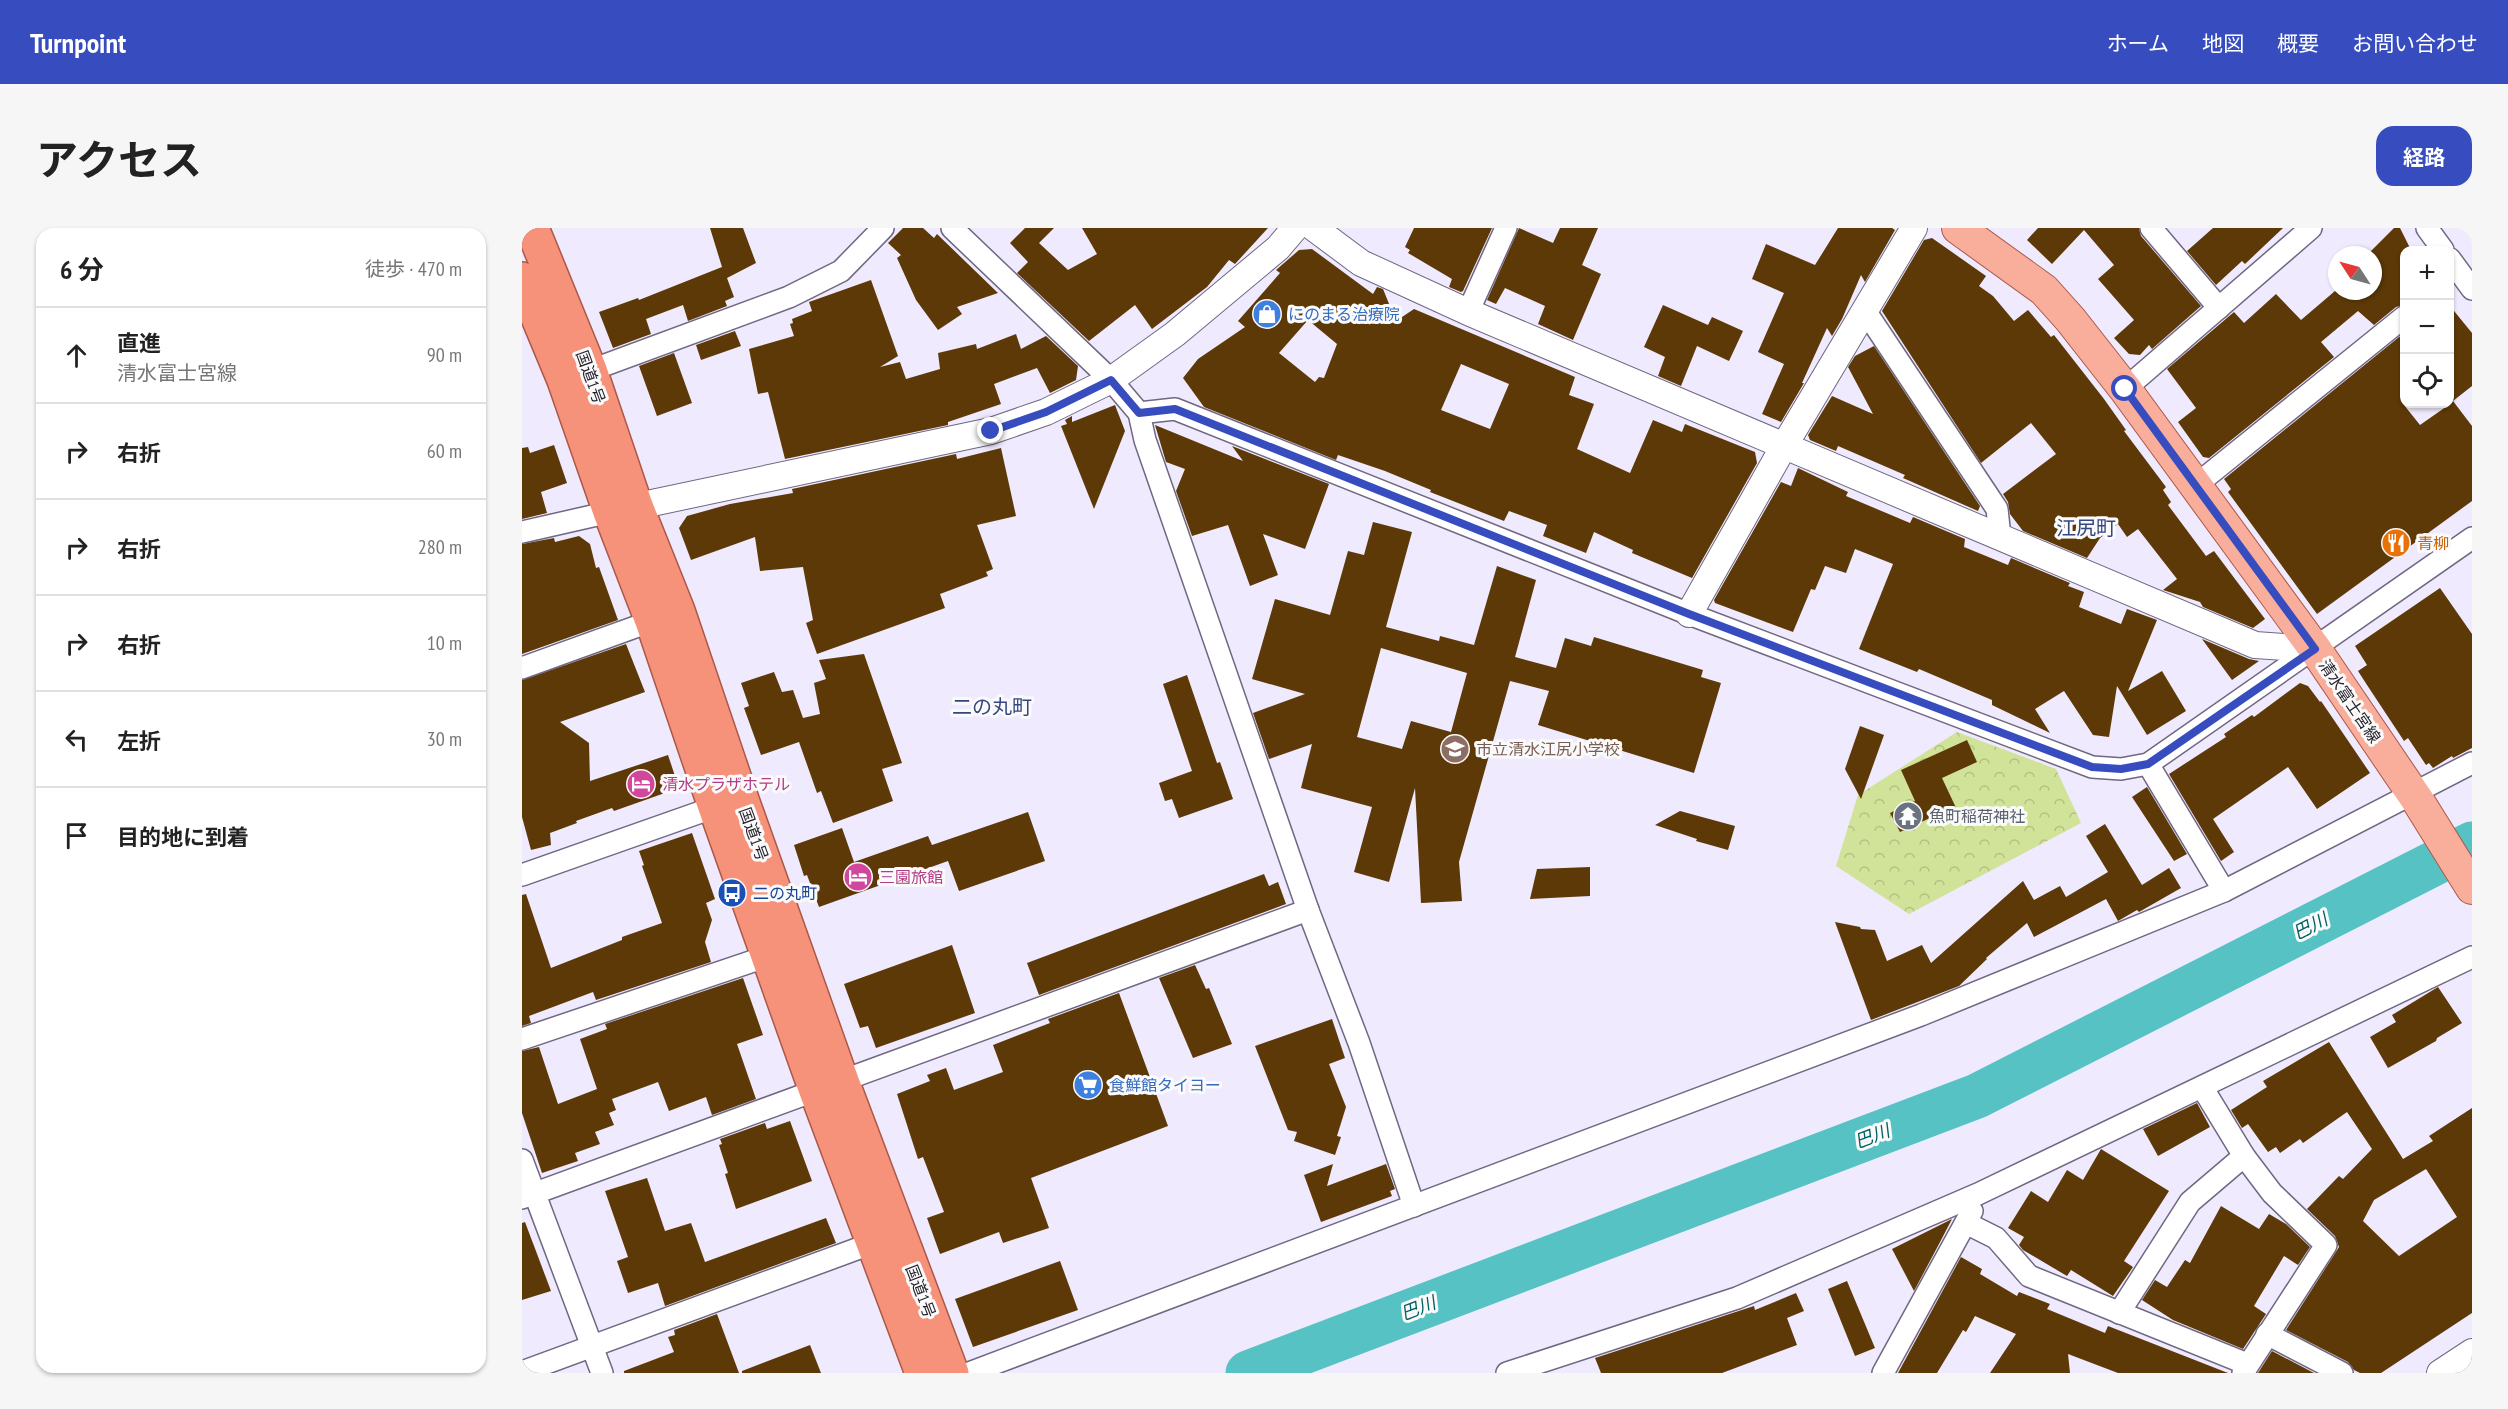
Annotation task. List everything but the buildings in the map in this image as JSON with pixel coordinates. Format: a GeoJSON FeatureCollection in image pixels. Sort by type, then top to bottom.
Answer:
{"type":"FeatureCollection","features":[{"type":"Feature","properties":{"kind":"highway","name":"国道1号"},"geometry":{"type":"LineString","coordinates":[[532,228],[577,375],[623,509],[652,621],[768,956],[829,1086],[952,1373]]}},
{"type":"Feature","properties":{"kind":"highway","name":"国道1号"},"geometry":{"type":"LineString","coordinates":[[522,279],[577,375]]}},
{"type":"Feature","properties":{"kind":"highway","name":"国道1号"},"geometry":{"type":"LineString","coordinates":[[623,509],[678,611],[741,797],[829,1086],[873,1243],[922,1373]]}},
{"type":"Feature","properties":{"kind":"main road","name":"清水富士宮線"},"geometry":{"type":"LineString","coordinates":[[1958,228],[2043,290],[2070,319],[2125,389],[2315,649],[2415,797],[2472,888]]}},
{"type":"Feature","properties":{"kind":"street"},"geometry":{"type":"LineString","coordinates":[[577,375],[789,297],[841,271],[883,228]]}},
{"type":"Feature","properties":{"kind":"street"},"geometry":{"type":"LineString","coordinates":[[952,228],[1111,380],[1139,413],[1145,440],[1308,910],[1359,1043],[1414,1206]]}},
{"type":"Feature","properties":{"kind":"street"},"geometry":{"type":"LineString","coordinates":[[522,532],[991,431],[1046,412],[1111,380],[1175,334],[1278,248],[1295,228]]}},
{"type":"Feature","properties":{"kind":"street"},"geometry":{"type":"LineString","coordinates":[[1314,228],[1361,263],[1468,312],[2256,645],[2315,649]]}},
{"type":"Feature","properties":{"kind":"street"},"geometry":{"type":"LineString","coordinates":[[1468,312],[1506,228]]}},
{"type":"Feature","properties":{"kind":"street"},"geometry":{"type":"LineString","coordinates":[[1689,614],[1784,446],[1914,228]]}},
{"type":"Feature","properties":{"kind":"street"},"geometry":{"type":"LineString","coordinates":[[2151,228],[2220,308]]}},
{"type":"Feature","properties":{"kind":"street"},"geometry":{"type":"LineString","coordinates":[[2125,389],[2311,228]]}},
{"type":"Feature","properties":{"kind":"street"},"geometry":{"type":"LineString","coordinates":[[2427,228],[2440,246]]}},
{"type":"Feature","properties":{"kind":"street"},"geometry":{"type":"LineString","coordinates":[[1864,309],[1997,509],[2000,537]]}},
{"type":"Feature","properties":{"kind":"street"},"geometry":{"type":"LineString","coordinates":[[2196,485],[2400,320]]}},
{"type":"Feature","properties":{"kind":"street"},"geometry":{"type":"LineString","coordinates":[[1139,413],[1175,409],[1689,614],[2092,767],[2121,769],[2148,764],[2472,538]]}},
{"type":"Feature","properties":{"kind":"street"},"geometry":{"type":"LineString","coordinates":[[522,668],[652,621]]}},
{"type":"Feature","properties":{"kind":"street"},"geometry":{"type":"LineString","coordinates":[[969,1373],[1921,1015],[2224,891],[2415,797],[2472,763]]}},
{"type":"Feature","properties":{"kind":"street"},"geometry":{"type":"LineString","coordinates":[[2148,764],[2224,891]]}},
{"type":"Feature","properties":{"kind":"street"},"geometry":{"type":"LineString","coordinates":[[522,875],[715,807]]}},
{"type":"Feature","properties":{"kind":"street"},"geometry":{"type":"LineString","coordinates":[[528,1196],[1308,910]]}},
{"type":"Feature","properties":{"kind":"street"},"geometry":{"type":"LineString","coordinates":[[522,1039],[768,956]]}},
{"type":"Feature","properties":{"kind":"street"},"geometry":{"type":"LineString","coordinates":[[1507,1373],[1737,1298],[1978,1194],[2472,957]]}},
{"type":"Feature","properties":{"kind":"street"},"geometry":{"type":"LineString","coordinates":[[1966,1223],[1996,1238],[2029,1276],[2245,1369],[2326,1245],[2272,1193],[2244,1156],[2202,1087]]}},
{"type":"Feature","properties":{"kind":"street"},"geometry":{"type":"LineString","coordinates":[[2119,1313],[2190,1202],[2244,1156]]}},
{"type":"Feature","properties":{"kind":"street"},"geometry":{"type":"LineString","coordinates":[[522,1160],[528,1196],[602,1373]]}},
{"type":"Feature","properties":{"kind":"street"},"geometry":{"type":"LineString","coordinates":[[1881,1372],[1966,1223],[1978,1194]]}},
{"type":"Feature","properties":{"kind":"street"},"geometry":{"type":"LineString","coordinates":[[522,1372],[873,1243]]}},
{"type":"Feature","properties":{"kind":"street"},"geometry":{"type":"LineString","coordinates":[[2267,1334],[2342,1373]]}},
{"type":"Feature","properties":{"kind":"street"},"geometry":{"type":"LineString","coordinates":[[2440,1373],[2472,1352]]}},
{"type":"Feature","properties":{"kind":"green space"},"geometry":{"type":"Polygon","coordinates":[[[1957,732],[2056,769],[2081,823],[1909,914],[1836,866],[1858,795],[1957,732]]]}},
{"type":"Feature","properties":{"kind":"waterway","name":"巴川"},"geometry":{"type":"LineString","coordinates":[[1248,1373],[1977,1096],[2472,844]]}},
{"type":"Feature","properties":{"kind":"place","name":"にのまる治療院"},"geometry":{"type":"Point","coordinates":[1267,314]}},
{"type":"Feature","properties":{"kind":"place","name":"青柳"},"geometry":{"type":"Point","coordinates":[2396,543]}},
{"type":"Feature","properties":{"kind":"place","name":"市立清水江尻小学校"},"geometry":{"type":"Point","coordinates":[1455,749]}},
{"type":"Feature","properties":{"kind":"place","name":"清水プラザホテル"},"geometry":{"type":"Point","coordinates":[641,784]}},
{"type":"Feature","properties":{"kind":"place","name":"魚町稲荷神社"},"geometry":{"type":"Point","coordinates":[1908,816]}},
{"type":"Feature","properties":{"kind":"place","name":"三園旅館"},"geometry":{"type":"Point","coordinates":[858,877]}},
{"type":"Feature","properties":{"kind":"place","name":"二の丸町"},"geometry":{"type":"Point","coordinates":[732,893]}},
{"type":"Feature","properties":{"kind":"place","name":"食鮮館タイヨー"},"geometry":{"type":"Point","coordinates":[1088,1085]}},
{"type":"Feature","properties":{"kind":"district","name":"江尻町"},"geometry":{"type":"Point","coordinates":[2086,528]}},
{"type":"Feature","properties":{"kind":"district","name":"二の丸町"},"geometry":{"type":"Point","coordinates":[992,707]}},
{"type":"Feature","properties":{"kind":"route"},"geometry":{"type":"LineString","coordinates":[[991,431],[1046,412],[1111,380],[1139,413],[1175,409],[1689,614],[2092,767],[2121,769],[2148,764],[2315,649],[2125,389]]}}]}
